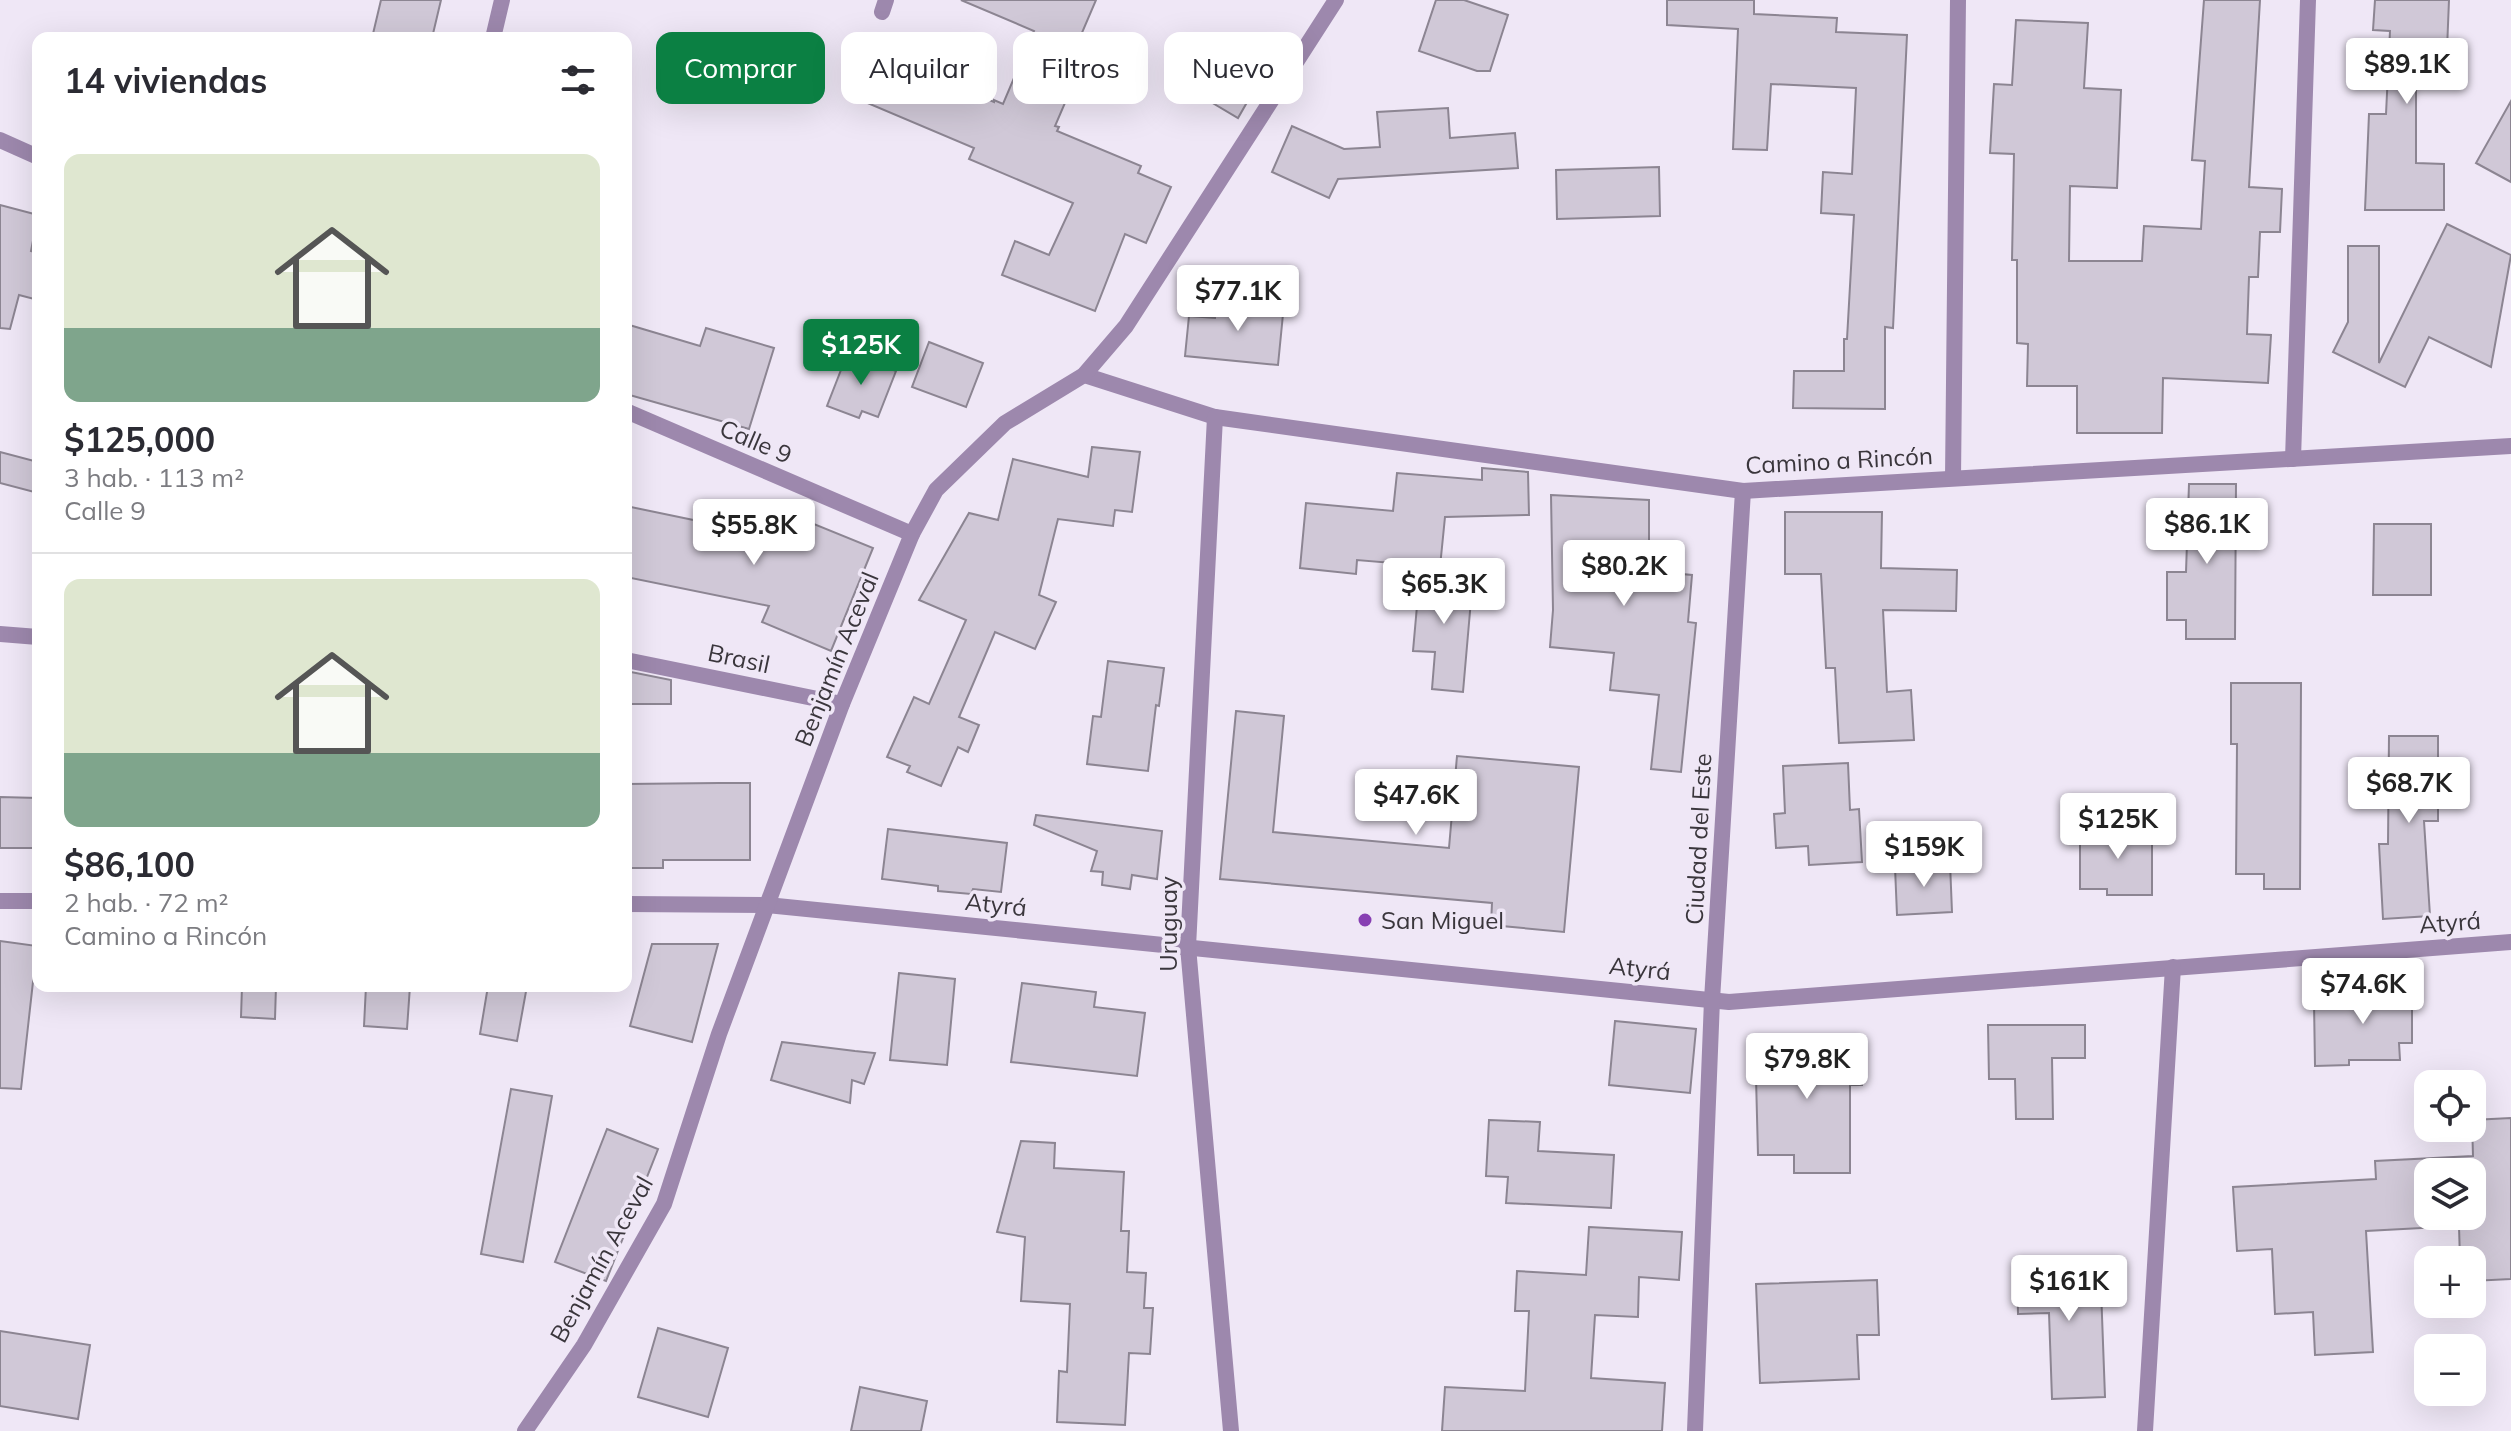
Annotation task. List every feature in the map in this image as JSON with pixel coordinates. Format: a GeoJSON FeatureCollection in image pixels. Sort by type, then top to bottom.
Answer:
{"type":"FeatureCollection","features":[{"type":"Feature","properties":{"kind":"street"},"geometry":{"type":"LineString","coordinates":[[494,32],[502,0]]}},
{"type":"Feature","properties":{"kind":"street","name":"Benjamín Aceval"},"geometry":{"type":"LineString","coordinates":[[525,1431],[584,1345],[664,1204],[719,1034],[842,704],[912,534],[936,490],[1005,423],[1084,375],[1126,326],[1336,0]]}},
{"type":"Feature","properties":{"kind":"street"},"geometry":{"type":"LineString","coordinates":[[1953,478],[1958,0]]}},
{"type":"Feature","properties":{"kind":"street"},"geometry":{"type":"LineString","coordinates":[[2293,459],[2308,0]]}},
{"type":"Feature","properties":{"kind":"street"},"geometry":{"type":"LineString","coordinates":[[0,140],[32,154]]}},
{"type":"Feature","properties":{"kind":"street","name":"Camino a Rincón"},"geometry":{"type":"LineString","coordinates":[[1084,375],[1215,417],[1743,491],[2511,446]]}},
{"type":"Feature","properties":{"kind":"street","name":"Calle 9"},"geometry":{"type":"LineString","coordinates":[[632,414],[912,534]]}},
{"type":"Feature","properties":{"kind":"street","name":"Uruguay"},"geometry":{"type":"LineString","coordinates":[[1215,417],[1188,947],[1231,1431]]}},
{"type":"Feature","properties":{"kind":"street","name":"Ciudad del Este"},"geometry":{"type":"LineString","coordinates":[[1695,1431],[1712,1000],[1743,491]]}},
{"type":"Feature","properties":{"kind":"street"},"geometry":{"type":"LineString","coordinates":[[0,634],[32,637]]}},
{"type":"Feature","properties":{"kind":"street","name":"Brasil"},"geometry":{"type":"LineString","coordinates":[[632,661],[842,704]]}},
{"type":"Feature","properties":{"kind":"street"},"geometry":{"type":"LineString","coordinates":[[0,901],[32,901]]}},
{"type":"Feature","properties":{"kind":"street","name":"Atyrá"},"geometry":{"type":"LineString","coordinates":[[632,904],[767,905],[1729,1002],[2511,942]]}},
{"type":"Feature","properties":{"kind":"street"},"geometry":{"type":"LineString","coordinates":[[2145,1431],[2173,967]]}},
{"type":"Feature","properties":{"kind":"building"},"geometry":{"type":"Polygon","coordinates":[[[381,0],[441,0],[433,32],[373,32],[381,0]]]}},
{"type":"Feature","properties":{"kind":"building"},"geometry":{"type":"Polygon","coordinates":[[[961,0],[1096,0],[1082,32],[1034,31],[961,0]]]}},
{"type":"Feature","properties":{"kind":"building"},"geometry":{"type":"Polygon","coordinates":[[[1436,0],[1464,0],[1508,15],[1490,71],[1477,71],[1419,51],[1436,0]]]}},
{"type":"Feature","properties":{"kind":"building"},"geometry":{"type":"Polygon","coordinates":[[[1667,0],[1754,0],[1754,14],[1837,18],[1836,32],[1907,35],[1893,328],[1885,327],[1885,409],[1793,408],[1794,371],[1844,371],[1854,215],[1821,213],[1823,172],[1852,174],[1856,88],[1771,84],[1767,150],[1733,149],[1738,29],[1667,25],[1667,0]]]}},
{"type":"Feature","properties":{"kind":"building"},"geometry":{"type":"Polygon","coordinates":[[[2204,0],[2260,0],[2249,187],[2282,189],[2280,232],[2260,232],[2258,277],[2249,277],[2247,334],[2271,335],[2268,383],[2163,378],[2162,433],[2077,433],[2077,386],[2027,386],[2028,344],[2017,343],[2017,260],[2012,260],[2014,154],[1990,153],[1994,84],[2012,85],[2016,20],[2088,23],[2084,88],[2121,90],[2117,188],[2070,186],[2069,261],[2142,261],[2144,226],[2201,229],[2205,161],[2192,160],[2204,0]]]}},
{"type":"Feature","properties":{"kind":"building"},"geometry":{"type":"Polygon","coordinates":[[[2375,0],[2449,0],[2447,50],[2456,50],[2455,81],[2416,79],[2416,163],[2444,164],[2444,210],[2365,210],[2369,114],[2386,114],[2390,31],[2373,30],[2375,0]]]}},
{"type":"Feature","properties":{"kind":"building"},"geometry":{"type":"Polygon","coordinates":[[[1013,80],[1013,104],[1064,104],[1055,126],[1059,127],[1057,131],[1141,166],[1138,173],[1171,187],[1146,243],[1125,234],[1095,311],[1002,275],[1015,241],[1049,255],[1073,203],[969,159],[974,148],[870,104],[997,104],[997,101],[1003,104],[1013,80]]]}},
{"type":"Feature","properties":{"kind":"building"},"geometry":{"type":"Polygon","coordinates":[[[2511,101],[2511,182],[2476,163],[2511,101]]]}},
{"type":"Feature","properties":{"kind":"building"},"geometry":{"type":"Polygon","coordinates":[[[1214,104],[1246,104],[1238,118],[1214,104]]]}},
{"type":"Feature","properties":{"kind":"building"},"geometry":{"type":"Polygon","coordinates":[[[1448,108],[1450,138],[1515,133],[1518,168],[1338,179],[1329,198],[1272,172],[1292,126],[1344,149],[1380,147],[1377,112],[1448,108]]]}},
{"type":"Feature","properties":{"kind":"building"},"geometry":{"type":"Polygon","coordinates":[[[1659,167],[1660,216],[1557,219],[1556,170],[1659,167]]]}},
{"type":"Feature","properties":{"kind":"building"},"geometry":{"type":"Polygon","coordinates":[[[0,205],[32,213],[32,298],[19,295],[10,329],[0,328],[0,205]]]}},
{"type":"Feature","properties":{"kind":"building"},"geometry":{"type":"Polygon","coordinates":[[[2447,224],[2511,255],[2491,367],[2429,337],[2405,387],[2333,352],[2348,322],[2348,246],[2379,246],[2379,363],[2447,224]]]}},
{"type":"Feature","properties":{"kind":"building"},"geometry":{"type":"Polygon","coordinates":[[[1217,298],[1284,304],[1278,365],[1185,356],[1189,316],[1215,318],[1217,298]]]}},
{"type":"Feature","properties":{"kind":"building"},"geometry":{"type":"Polygon","coordinates":[[[632,326],[700,346],[706,328],[774,348],[749,429],[632,396],[632,326]]]}},
{"type":"Feature","properties":{"kind":"building"},"geometry":{"type":"Polygon","coordinates":[[[929,342],[983,363],[966,407],[912,387],[929,342]]]}},
{"type":"Feature","properties":{"kind":"building"},"geometry":{"type":"Polygon","coordinates":[[[848,352],[896,371],[878,417],[862,411],[859,418],[827,406],[848,352]]]}},
{"type":"Feature","properties":{"kind":"building"},"geometry":{"type":"Polygon","coordinates":[[[1092,447],[1140,452],[1132,512],[1115,510],[1113,526],[1058,519],[1039,595],[1056,602],[1035,649],[995,632],[959,717],[979,725],[968,752],[958,747],[941,786],[907,772],[910,766],[887,757],[914,697],[929,704],[966,620],[919,600],[969,513],[998,520],[1013,459],[1088,477],[1092,447]]]}},
{"type":"Feature","properties":{"kind":"building"},"geometry":{"type":"Polygon","coordinates":[[[0,452],[32,460],[32,491],[0,483],[0,452]]]}},
{"type":"Feature","properties":{"kind":"building"},"geometry":{"type":"Polygon","coordinates":[[[1482,468],[1528,472],[1529,515],[1445,517],[1440,567],[1357,560],[1356,574],[1300,568],[1306,503],[1393,511],[1397,473],[1482,480],[1482,468]]]}},
{"type":"Feature","properties":{"kind":"building"},"geometry":{"type":"Polygon","coordinates":[[[2189,484],[2236,484],[2235,639],[2186,639],[2186,620],[2167,620],[2167,572],[2186,572],[2189,484]]]}},
{"type":"Feature","properties":{"kind":"building"},"geometry":{"type":"Polygon","coordinates":[[[1551,495],[1649,500],[1649,571],[1692,575],[1688,622],[1696,623],[1681,772],[1651,769],[1659,695],[1610,690],[1614,653],[1550,647],[1553,610],[1551,495]]]}},
{"type":"Feature","properties":{"kind":"building"},"geometry":{"type":"Polygon","coordinates":[[[632,507],[761,534],[772,507],[873,548],[831,651],[762,622],[769,606],[632,578],[632,507]]]}},
{"type":"Feature","properties":{"kind":"building"},"geometry":{"type":"Polygon","coordinates":[[[1785,512],[1882,512],[1881,568],[1957,570],[1956,611],[1883,610],[1887,692],[1911,690],[1914,740],[1839,743],[1835,668],[1826,668],[1821,574],[1785,574],[1785,512]]]}},
{"type":"Feature","properties":{"kind":"building"},"geometry":{"type":"Polygon","coordinates":[[[2374,524],[2431,524],[2431,595],[2373,595],[2374,524]]]}},
{"type":"Feature","properties":{"kind":"building"},"geometry":{"type":"Polygon","coordinates":[[[1420,572],[1473,577],[1463,692],[1432,689],[1435,652],[1413,651],[1420,572]]]}},
{"type":"Feature","properties":{"kind":"building"},"geometry":{"type":"Polygon","coordinates":[[[1108,661],[1164,668],[1148,771],[1087,764],[1093,716],[1101,717],[1108,661]]]}},
{"type":"Feature","properties":{"kind":"building"},"geometry":{"type":"Polygon","coordinates":[[[632,672],[671,680],[671,704],[632,704],[632,672]]]}},
{"type":"Feature","properties":{"kind":"building"},"geometry":{"type":"Polygon","coordinates":[[[2231,683],[2301,683],[2300,889],[2264,889],[2264,874],[2236,874],[2237,744],[2231,744],[2231,683]]]}},
{"type":"Feature","properties":{"kind":"building"},"geometry":{"type":"Polygon","coordinates":[[[1236,711],[1284,716],[1273,832],[1449,848],[1457,756],[1579,767],[1564,932],[1491,925],[1492,903],[1220,879],[1236,711]]]}},
{"type":"Feature","properties":{"kind":"building"},"geometry":{"type":"Polygon","coordinates":[[[2389,736],[2438,736],[2438,821],[2424,821],[2430,916],[2383,919],[2379,844],[2388,844],[2389,736]]]}},
{"type":"Feature","properties":{"kind":"building"},"geometry":{"type":"Polygon","coordinates":[[[1848,763],[1850,810],[1859,809],[1862,862],[1809,865],[1808,846],[1776,848],[1774,814],[1785,813],[1783,766],[1848,763]]]}},
{"type":"Feature","properties":{"kind":"building"},"geometry":{"type":"Polygon","coordinates":[[[750,783],[750,860],[663,860],[663,868],[632,868],[632,784],[750,783]]]}},
{"type":"Feature","properties":{"kind":"building"},"geometry":{"type":"Polygon","coordinates":[[[0,797],[32,798],[32,848],[0,848],[0,797]]]}},
{"type":"Feature","properties":{"kind":"building"},"geometry":{"type":"Polygon","coordinates":[[[1036,815],[1162,831],[1157,879],[1132,875],[1130,889],[1102,885],[1103,872],[1091,871],[1097,851],[1034,825],[1036,815]]]}},
{"type":"Feature","properties":{"kind":"building"},"geometry":{"type":"Polygon","coordinates":[[[2107,827],[2152,827],[2152,895],[2107,895],[2107,889],[2080,889],[2080,836],[2107,836],[2107,827]]]}},
{"type":"Feature","properties":{"kind":"building"},"geometry":{"type":"Polygon","coordinates":[[[888,829],[1007,843],[1001,892],[973,889],[971,894],[938,891],[938,886],[882,879],[888,829]]]}},
{"type":"Feature","properties":{"kind":"building"},"geometry":{"type":"Polygon","coordinates":[[[1950,863],[1952,912],[1897,915],[1895,867],[1950,863]]]}},
{"type":"Feature","properties":{"kind":"building"},"geometry":{"type":"Polygon","coordinates":[[[0,941],[32,945],[32,991],[21,1089],[0,1088],[0,941]]]}},
{"type":"Feature","properties":{"kind":"building"},"geometry":{"type":"Polygon","coordinates":[[[652,944],[718,944],[692,1042],[630,1026],[652,944]]]}},
{"type":"Feature","properties":{"kind":"building"},"geometry":{"type":"Polygon","coordinates":[[[899,973],[955,979],[947,1065],[890,1060],[899,973]]]}},
{"type":"Feature","properties":{"kind":"building"},"geometry":{"type":"Polygon","coordinates":[[[1022,983],[1096,992],[1094,1007],[1145,1013],[1137,1076],[1011,1062],[1022,983]]]}},
{"type":"Feature","properties":{"kind":"building"},"geometry":{"type":"Polygon","coordinates":[[[2412,988],[2412,1043],[2399,1043],[2400,1060],[2349,1060],[2349,1065],[2315,1066],[2314,1002],[2346,1002],[2345,989],[2412,988]]]}},
{"type":"Feature","properties":{"kind":"building"},"geometry":{"type":"Polygon","coordinates":[[[242,992],[276,992],[275,1019],[241,1017],[242,992]]]}},
{"type":"Feature","properties":{"kind":"building"},"geometry":{"type":"Polygon","coordinates":[[[366,992],[410,992],[407,1029],[364,1026],[366,992]]]}},
{"type":"Feature","properties":{"kind":"building"},"geometry":{"type":"Polygon","coordinates":[[[487,992],[526,992],[517,1041],[480,1034],[487,992]]]}},
{"type":"Feature","properties":{"kind":"building"},"geometry":{"type":"Polygon","coordinates":[[[1615,1021],[1696,1029],[1690,1093],[1609,1085],[1615,1021]]]}},
{"type":"Feature","properties":{"kind":"building"},"geometry":{"type":"Polygon","coordinates":[[[1988,1025],[2085,1025],[2085,1058],[2052,1058],[2053,1119],[2016,1119],[2015,1079],[1989,1079],[1988,1025]]]}},
{"type":"Feature","properties":{"kind":"building"},"geometry":{"type":"Polygon","coordinates":[[[1755,1039],[1862,1039],[1862,1085],[1850,1085],[1850,1173],[1794,1173],[1794,1155],[1758,1155],[1755,1039]]]}},
{"type":"Feature","properties":{"kind":"building"},"geometry":{"type":"Polygon","coordinates":[[[782,1042],[875,1053],[864,1084],[852,1080],[850,1103],[771,1080],[782,1042]]]}},
{"type":"Feature","properties":{"kind":"building"},"geometry":{"type":"Polygon","coordinates":[[[511,1089],[552,1096],[523,1262],[481,1254],[511,1089]]]}},
{"type":"Feature","properties":{"kind":"building"},"geometry":{"type":"Polygon","coordinates":[[[2511,1118],[2511,1279],[2486,1280],[2486,1246],[2460,1246],[2459,1230],[2486,1230],[2486,1158],[2434,1158],[2473,1156],[2473,1142],[2486,1142],[2486,1119],[2511,1118]]]}},
{"type":"Feature","properties":{"kind":"building"},"geometry":{"type":"Polygon","coordinates":[[[1489,1120],[1540,1122],[1538,1151],[1614,1155],[1611,1208],[1506,1203],[1508,1177],[1486,1176],[1489,1120]]]}},
{"type":"Feature","properties":{"kind":"building"},"geometry":{"type":"Polygon","coordinates":[[[607,1129],[658,1149],[606,1281],[555,1262],[607,1129]]]}},
{"type":"Feature","properties":{"kind":"building"},"geometry":{"type":"Polygon","coordinates":[[[1021,1141],[1055,1143],[1054,1168],[1124,1172],[1121,1231],[1129,1231],[1127,1272],[1146,1273],[1144,1308],[1153,1308],[1150,1354],[1129,1353],[1125,1425],[1057,1422],[1059,1371],[1067,1372],[1070,1304],[1021,1301],[1025,1237],[997,1232],[1021,1141]]]}},
{"type":"Feature","properties":{"kind":"building"},"geometry":{"type":"Polygon","coordinates":[[[2414,1159],[2414,1228],[2366,1231],[2373,1352],[2315,1355],[2313,1312],[2275,1314],[2272,1249],[2237,1251],[2233,1187],[2376,1179],[2375,1161],[2414,1159]]]}},
{"type":"Feature","properties":{"kind":"building"},"geometry":{"type":"Polygon","coordinates":[[[1589,1227],[1682,1232],[1679,1280],[1639,1277],[1638,1317],[1595,1315],[1591,1378],[1665,1383],[1662,1431],[1442,1431],[1445,1387],[1525,1391],[1529,1311],[1515,1311],[1517,1271],[1586,1275],[1589,1227]]]}},
{"type":"Feature","properties":{"kind":"building"},"geometry":{"type":"Polygon","coordinates":[[[2100,1262],[2105,1397],[2052,1399],[2049,1313],[2018,1314],[2017,1265],[2100,1262]]]}},
{"type":"Feature","properties":{"kind":"building"},"geometry":{"type":"Polygon","coordinates":[[[1877,1280],[1879,1335],[1857,1335],[1859,1379],[1760,1383],[1756,1284],[1877,1280]]]}},
{"type":"Feature","properties":{"kind":"building"},"geometry":{"type":"Polygon","coordinates":[[[658,1328],[728,1348],[708,1417],[638,1397],[658,1328]]]}},
{"type":"Feature","properties":{"kind":"building"},"geometry":{"type":"Polygon","coordinates":[[[0,1331],[90,1345],[78,1419],[0,1406],[0,1331]]]}},
{"type":"Feature","properties":{"kind":"building"},"geometry":{"type":"Polygon","coordinates":[[[860,1387],[927,1401],[921,1431],[851,1431],[860,1387]]]}},
{"type":"Feature","properties":{"kind":"place","name":"San Miguel"},"geometry":{"type":"Point","coordinates":[1365,920]}}]}
